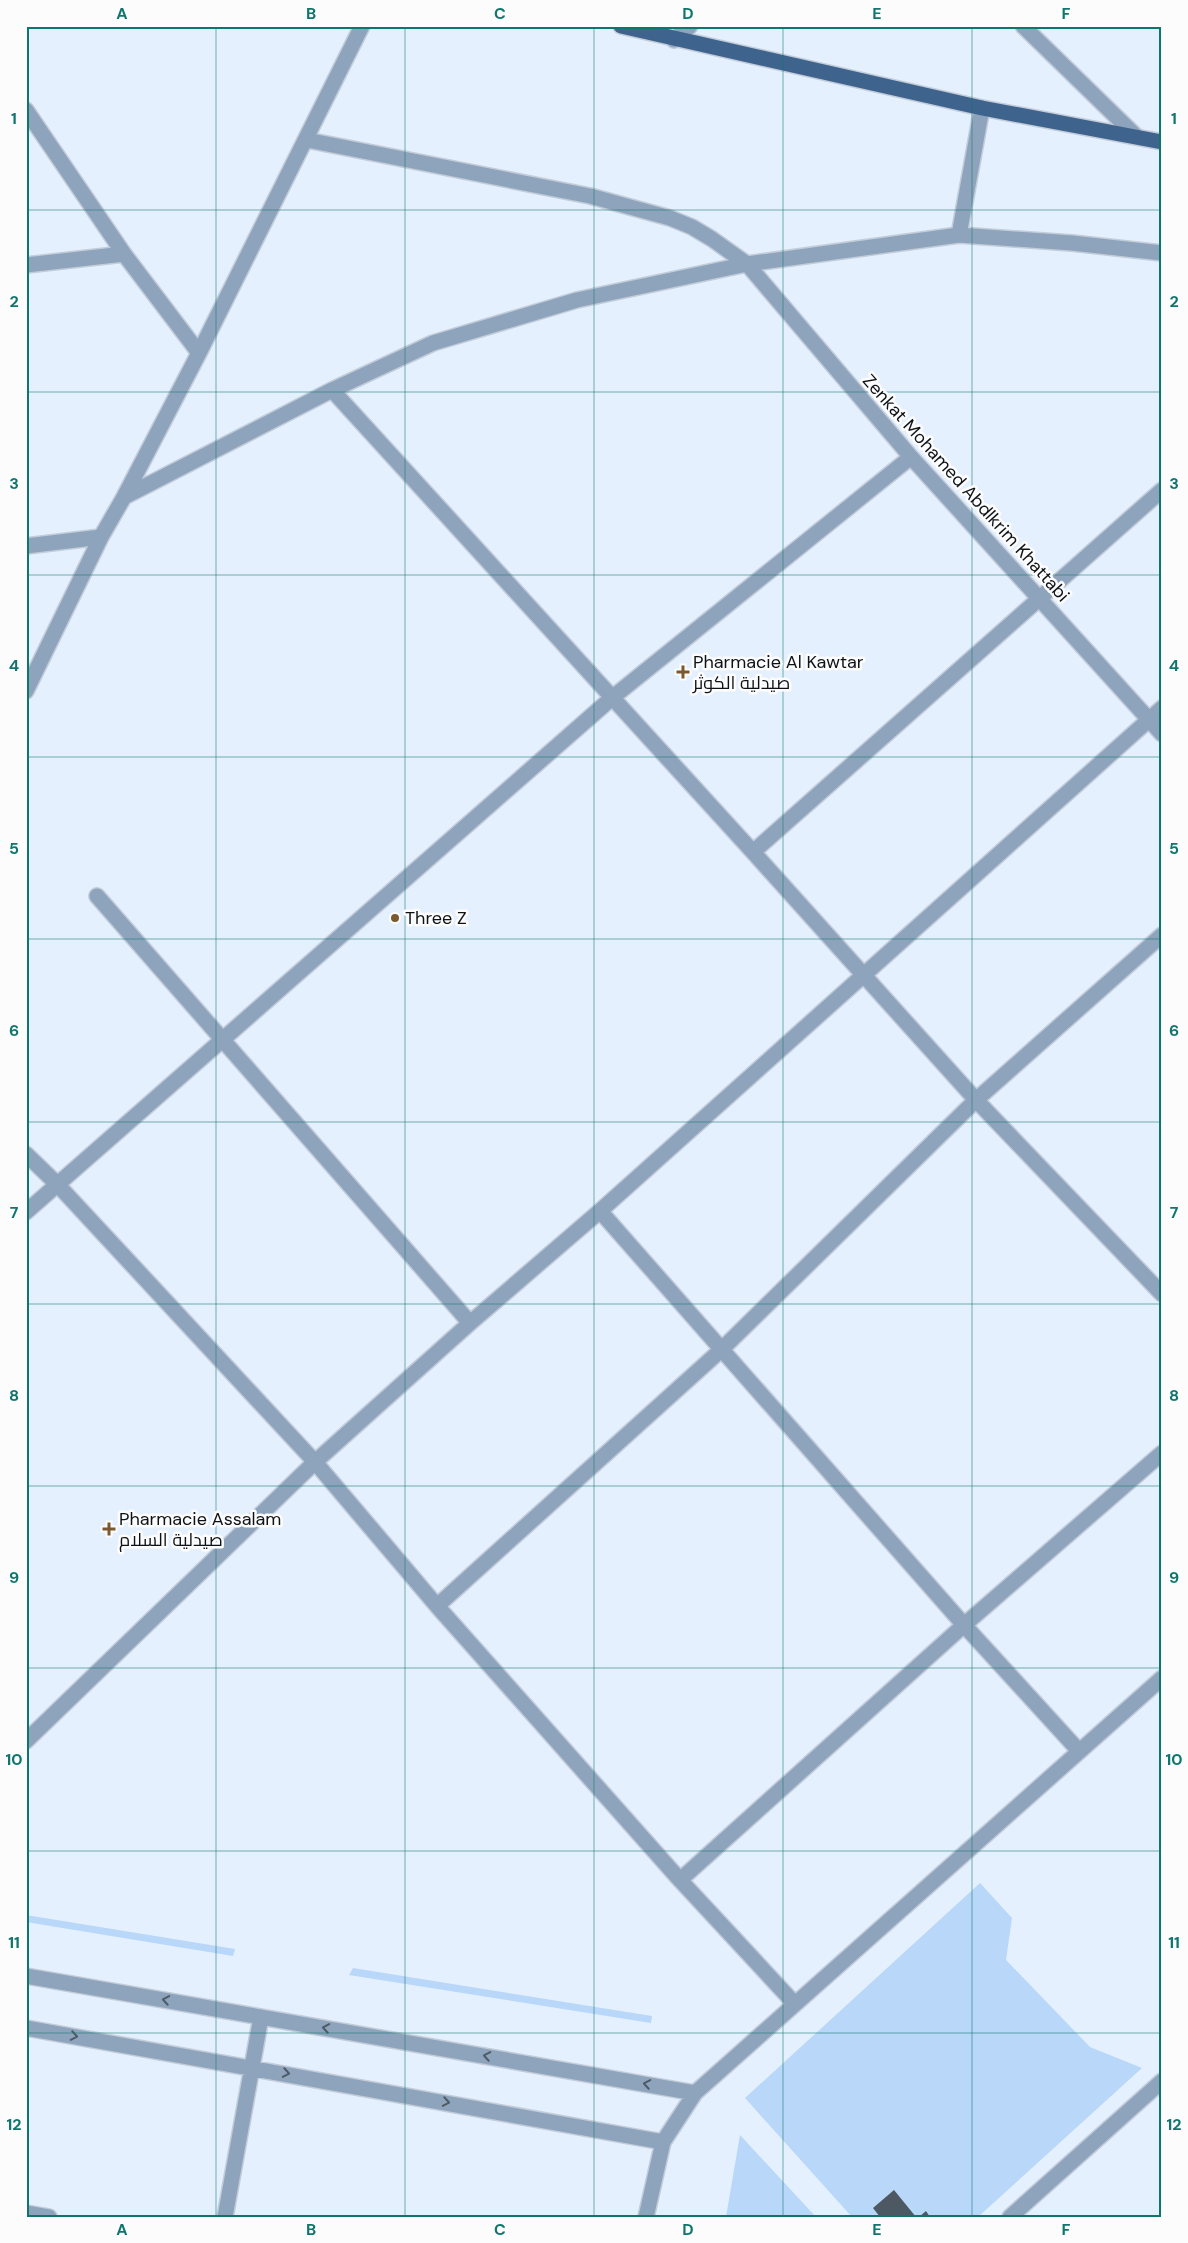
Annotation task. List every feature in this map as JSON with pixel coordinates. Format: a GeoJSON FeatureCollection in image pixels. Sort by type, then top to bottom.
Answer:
{"type":"FeatureCollection","features":[{"type":"Feature","properties":{"kind":"main road"},"geometry":{"type":"LineString","coordinates":[[627,27],[674,40],[982,108],[1162,142]]}},
{"type":"Feature","properties":{"kind":"street"},"geometry":{"type":"LineString","coordinates":[[26,691],[101,537],[199,353],[307,140],[362,26]]}},
{"type":"Feature","properties":{"kind":"street"},"geometry":{"type":"LineString","coordinates":[[674,40],[690,26]]}},
{"type":"Feature","properties":{"kind":"street"},"geometry":{"type":"LineString","coordinates":[[1023,26],[1136,136]]}},
{"type":"Feature","properties":{"kind":"street"},"geometry":{"type":"LineString","coordinates":[[959,235],[982,108]]}},
{"type":"Feature","properties":{"kind":"street"},"geometry":{"type":"LineString","coordinates":[[26,110],[124,254],[199,353]]}},
{"type":"Feature","properties":{"kind":"street","name":"Zenkat Mohamed Abdlkrim Khattabi"},"geometry":{"type":"LineString","coordinates":[[307,140],[590,196],[637,208],[692,227],[747,264],[911,458],[1162,734]]}},
{"type":"Feature","properties":{"kind":"street"},"geometry":{"type":"LineString","coordinates":[[124,497],[332,390],[433,342],[577,300],[747,264],[959,235],[1072,243],[1162,253]]}},
{"type":"Feature","properties":{"kind":"street"},"geometry":{"type":"LineString","coordinates":[[26,265],[124,254]]}},
{"type":"Feature","properties":{"kind":"street"},"geometry":{"type":"LineString","coordinates":[[332,390],[753,852],[862,976],[976,1100],[1162,1294]]}},
{"type":"Feature","properties":{"kind":"street"},"geometry":{"type":"LineString","coordinates":[[26,1212],[613,698],[911,458]]}},
{"type":"Feature","properties":{"kind":"street"},"geometry":{"type":"LineString","coordinates":[[753,852],[1162,490]]}},
{"type":"Feature","properties":{"kind":"street"},"geometry":{"type":"LineString","coordinates":[[26,546],[101,537]]}},
{"type":"Feature","properties":{"kind":"street"},"geometry":{"type":"LineString","coordinates":[[26,1741],[315,1462],[470,1323],[600,1211],[1162,708]]}},
{"type":"Feature","properties":{"kind":"street"},"geometry":{"type":"LineString","coordinates":[[97,896],[470,1323]]}},
{"type":"Feature","properties":{"kind":"street"},"geometry":{"type":"LineString","coordinates":[[438,1606],[721,1350],[976,1100],[1162,935]]}},
{"type":"Feature","properties":{"kind":"street"},"geometry":{"type":"LineString","coordinates":[[26,1154],[57,1184],[315,1462],[438,1606],[680,1880],[795,2004]]}},
{"type":"Feature","properties":{"kind":"street"},"geometry":{"type":"LineString","coordinates":[[600,1211],[964,1625],[1079,1751]]}},
{"type":"Feature","properties":{"kind":"street"},"geometry":{"type":"LineString","coordinates":[[680,1880],[964,1625],[1162,1453]]}},
{"type":"Feature","properties":{"kind":"street"},"geometry":{"type":"LineString","coordinates":[[646,2217],[663,2142],[694,2093],[1162,1678]]}},
{"type":"Feature","properties":{"kind":"street"},"geometry":{"type":"LineString","coordinates":[[26,1976],[694,2093]]}},
{"type":"Feature","properties":{"kind":"street"},"geometry":{"type":"LineString","coordinates":[[225,2217],[262,2017]]}},
{"type":"Feature","properties":{"kind":"street"},"geometry":{"type":"LineString","coordinates":[[26,2028],[663,2142]]}},
{"type":"Feature","properties":{"kind":"street"},"geometry":{"type":"LineString","coordinates":[[1010,2217],[1162,2081]]}},
{"type":"Feature","properties":{"kind":"street"},"geometry":{"type":"LineString","coordinates":[[26,2213],[49,2217]]}},
{"type":"Feature","properties":{"kind":"shaded area"},"geometry":{"type":"Polygon","coordinates":[[[980,1883],[1012,1918],[1006,1960],[1090,2047],[1142,2068],[978,2217],[852,2217],[745,2098],[980,1883]]]}},
{"type":"Feature","properties":{"kind":"shaded area"},"geometry":{"type":"Polygon","coordinates":[[[26,1915],[235,1949],[233,1956],[26,1922],[26,1915]]]}},
{"type":"Feature","properties":{"kind":"shaded area"},"geometry":{"type":"Polygon","coordinates":[[[353,1968],[652,2016],[651,2023],[349,1975],[353,1968]]]}},
{"type":"Feature","properties":{"kind":"shaded area"},"geometry":{"type":"Polygon","coordinates":[[[740,2135],[816,2217],[726,2217],[740,2135]]]}},
{"type":"Feature","properties":{"kind":"building"},"geometry":{"type":"Polygon","coordinates":[[[894,2190],[916,2217],[880,2217],[873,2208],[894,2190]]]}},
{"type":"Feature","properties":{"kind":"building"},"geometry":{"type":"Polygon","coordinates":[[[926,2211],[930,2217],[919,2217],[926,2211]]]}},
{"type":"Feature","properties":{"kind":"place","name":"Pharmacie Al Kawtar صيدلية الكوثر"},"geometry":{"type":"Point","coordinates":[683,672]}},
{"type":"Feature","properties":{"kind":"place","name":"Three Z"},"geometry":{"type":"Point","coordinates":[395,918]}},
{"type":"Feature","properties":{"kind":"place","name":"Pharmacie Assalam صيدلية السلام"},"geometry":{"type":"Point","coordinates":[109,1529]}}]}
